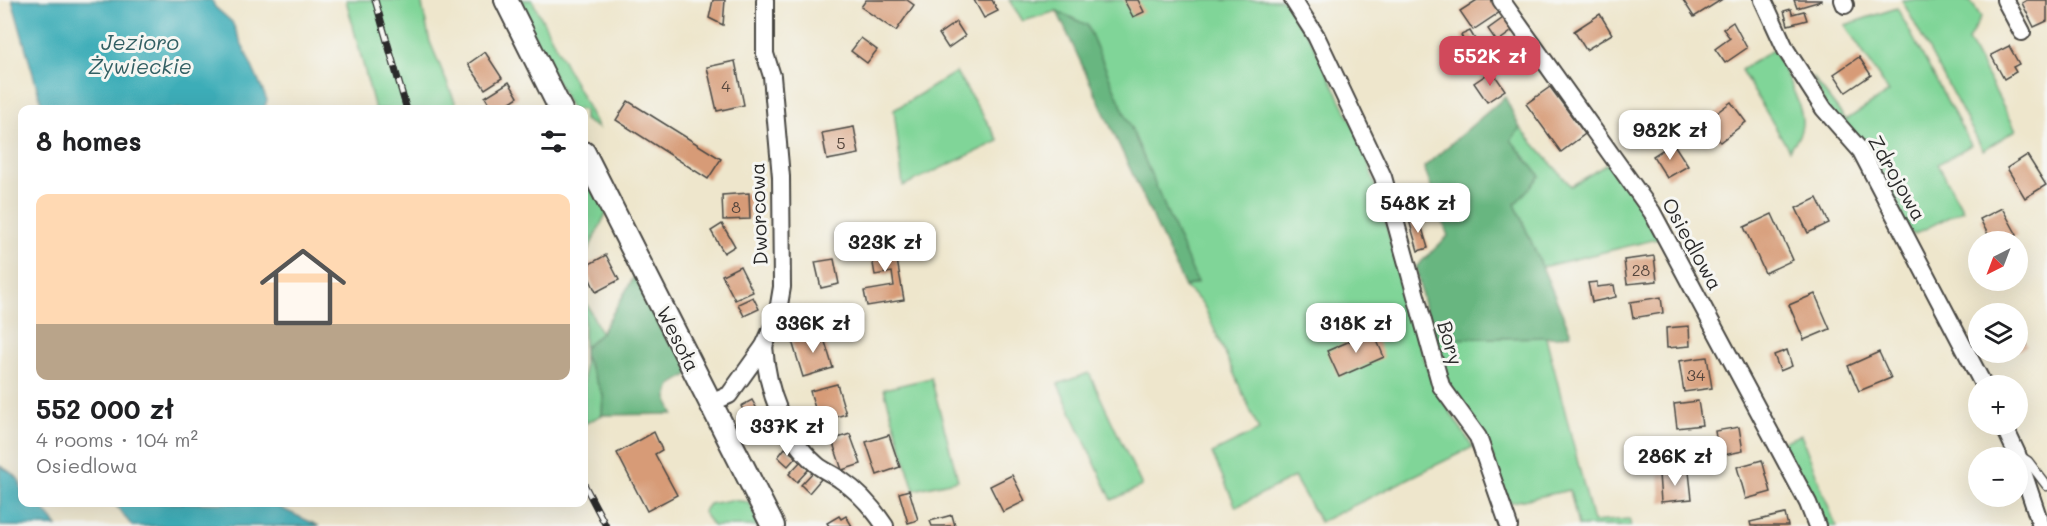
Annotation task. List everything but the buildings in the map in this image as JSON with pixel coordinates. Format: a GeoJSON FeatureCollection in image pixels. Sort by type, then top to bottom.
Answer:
{"type":"FeatureCollection","features":[{"type":"Feature","properties":{"kind":"main road"},"geometry":{"type":"LineString","coordinates":[[506,0],[558,105]]}},
{"type":"Feature","properties":{"kind":"main road","name":"Wesoła"},"geometry":{"type":"LineString","coordinates":[[588,161],[773,526]]}},
{"type":"Feature","properties":{"kind":"street","name":"Dworcowa"},"geometry":{"type":"LineString","coordinates":[[711,403],[729,395],[764,346],[777,317],[782,287],[781,177],[772,76],[765,54],[765,0]]}},
{"type":"Feature","properties":{"kind":"street","name":"Bory"},"geometry":{"type":"LineString","coordinates":[[1293,0],[1316,36],[1383,177],[1441,386],[1478,437],[1504,505],[1509,526]]}},
{"type":"Feature","properties":{"kind":"street","name":"Osiedlowa"},"geometry":{"type":"LineString","coordinates":[[1501,0],[1652,212],[1808,503],[1817,526]]}},
{"type":"Feature","properties":{"kind":"street","name":"Zdrojowa"},"geometry":{"type":"LineString","coordinates":[[1763,0],[1786,50],[1824,109],[1861,151],[1978,375]]}},
{"type":"Feature","properties":{"kind":"street"},"geometry":{"type":"LineString","coordinates":[[1768,0],[1773,19]]}},
{"type":"Feature","properties":{"kind":"street"},"geometry":{"type":"LineString","coordinates":[[2006,0],[2022,32]]}},
{"type":"Feature","properties":{"kind":"street"},"geometry":{"type":"LineString","coordinates":[[764,346],[765,366],[782,422],[797,445],[818,466],[842,481],[871,505],[885,526]]}},
{"type":"Feature","properties":{"kind":"street"},"geometry":{"type":"LineString","coordinates":[[2028,487],[2041,526]]}},
{"type":"Feature","properties":{"kind":"lane"},"geometry":{"type":"LineString","coordinates":[[2028,461],[2047,486]]}},
{"type":"Feature","properties":{"kind":"green space"},"geometry":{"type":"Polygon","coordinates":[[[346,0],[421,0],[430,42],[456,105],[374,105],[346,0]]]}},
{"type":"Feature","properties":{"kind":"green space"},"geometry":{"type":"Polygon","coordinates":[[[515,0],[532,0],[586,105],[569,105],[515,0]]]}},
{"type":"Feature","properties":{"kind":"green space"},"geometry":{"type":"Polygon","coordinates":[[[1009,0],[1286,0],[1312,42],[1364,147],[1425,362],[1437,392],[1473,447],[1320,522],[1294,477],[1236,507],[1212,453],[1259,430],[1203,304],[1185,287],[1197,283],[1087,25],[1057,11],[1023,21],[1009,0]]]}},
{"type":"Feature","properties":{"kind":"green space"},"geometry":{"type":"Polygon","coordinates":[[[1902,0],[1970,0],[1981,17],[1968,40],[2016,130],[1983,150],[1902,0]]]}},
{"type":"Feature","properties":{"kind":"green space"},"geometry":{"type":"Polygon","coordinates":[[[1897,8],[1971,145],[1938,164],[1963,210],[1915,234],[1909,233],[1826,107],[1812,76],[1846,120],[1889,92],[1845,25],[1897,8]]]}},
{"type":"Feature","properties":{"kind":"green space"},"geometry":{"type":"Polygon","coordinates":[[[1057,11],[1087,25],[1197,282],[1185,287],[1057,11]]]}},
{"type":"Feature","properties":{"kind":"green space"},"geometry":{"type":"Polygon","coordinates":[[[1774,49],[1796,97],[1802,117],[1800,132],[1789,150],[1741,70],[1774,49]]]}},
{"type":"Feature","properties":{"kind":"green space"},"geometry":{"type":"Polygon","coordinates":[[[956,72],[999,141],[903,186],[894,110],[956,72]]]}},
{"type":"Feature","properties":{"kind":"green space"},"geometry":{"type":"Polygon","coordinates":[[[1505,97],[1520,128],[1511,140],[1540,176],[1515,204],[1571,334],[1558,337],[1431,339],[1416,267],[1448,236],[1424,167],[1505,97]]]}},
{"type":"Feature","properties":{"kind":"green space"},"geometry":{"type":"Polygon","coordinates":[[[588,109],[598,128],[588,122],[588,109]]]}},
{"type":"Feature","properties":{"kind":"green space"},"geometry":{"type":"Polygon","coordinates":[[[1520,128],[1571,186],[1612,161],[1661,238],[1542,267],[1515,204],[1511,140],[1520,128]]]}},
{"type":"Feature","properties":{"kind":"green space"},"geometry":{"type":"Polygon","coordinates":[[[588,161],[610,205],[588,251],[588,161]]]}},
{"type":"Feature","properties":{"kind":"green space"},"geometry":{"type":"Polygon","coordinates":[[[641,265],[694,371],[671,385],[667,398],[673,414],[602,415],[603,395],[588,363],[588,344],[601,333],[641,265]]]}},
{"type":"Feature","properties":{"kind":"green space"},"geometry":{"type":"Polygon","coordinates":[[[588,306],[601,333],[588,344],[588,306]]]}},
{"type":"Feature","properties":{"kind":"green space"},"geometry":{"type":"Polygon","coordinates":[[[1546,337],[1593,522],[1629,519],[1631,526],[1578,526],[1570,490],[1509,503],[1489,447],[1451,390],[1431,339],[1546,337]]]}},
{"type":"Feature","properties":{"kind":"green space"},"geometry":{"type":"Polygon","coordinates":[[[588,363],[603,395],[602,415],[588,422],[588,363]]]}},
{"type":"Feature","properties":{"kind":"green space"},"geometry":{"type":"Polygon","coordinates":[[[1089,373],[1142,486],[1112,500],[1058,384],[1089,373]]]}},
{"type":"Feature","properties":{"kind":"green space"},"geometry":{"type":"Polygon","coordinates":[[[931,378],[958,480],[914,490],[884,389],[931,378]]]}},
{"type":"Feature","properties":{"kind":"green space"},"geometry":{"type":"Polygon","coordinates":[[[1801,435],[1836,526],[1828,526],[1779,443],[1801,435]]]}},
{"type":"Feature","properties":{"kind":"green space"},"geometry":{"type":"Polygon","coordinates":[[[731,500],[749,502],[760,526],[713,526],[703,512],[709,504],[731,500]]]}},
{"type":"Feature","properties":{"kind":"water","name":"Jezioro Żywieckie"},"geometry":{"type":"Polygon","coordinates":[[[12,0],[212,0],[215,7],[232,22],[267,100],[265,105],[42,105],[12,0]]]}},
{"type":"Feature","properties":{"kind":"water"},"geometry":{"type":"Polygon","coordinates":[[[0,466],[18,479],[18,507],[41,507],[57,526],[0,526],[0,466]]]}},
{"type":"Feature","properties":{"kind":"water"},"geometry":{"type":"Polygon","coordinates":[[[117,507],[279,507],[319,526],[132,526],[117,507]]]}},
{"type":"Feature","properties":{"kind":"railway"},"geometry":{"type":"LineString","coordinates":[[375,0],[406,105]]}},
{"type":"Feature","properties":{"kind":"railway"},"geometry":{"type":"LineString","coordinates":[[588,492],[606,526]]}}]}
